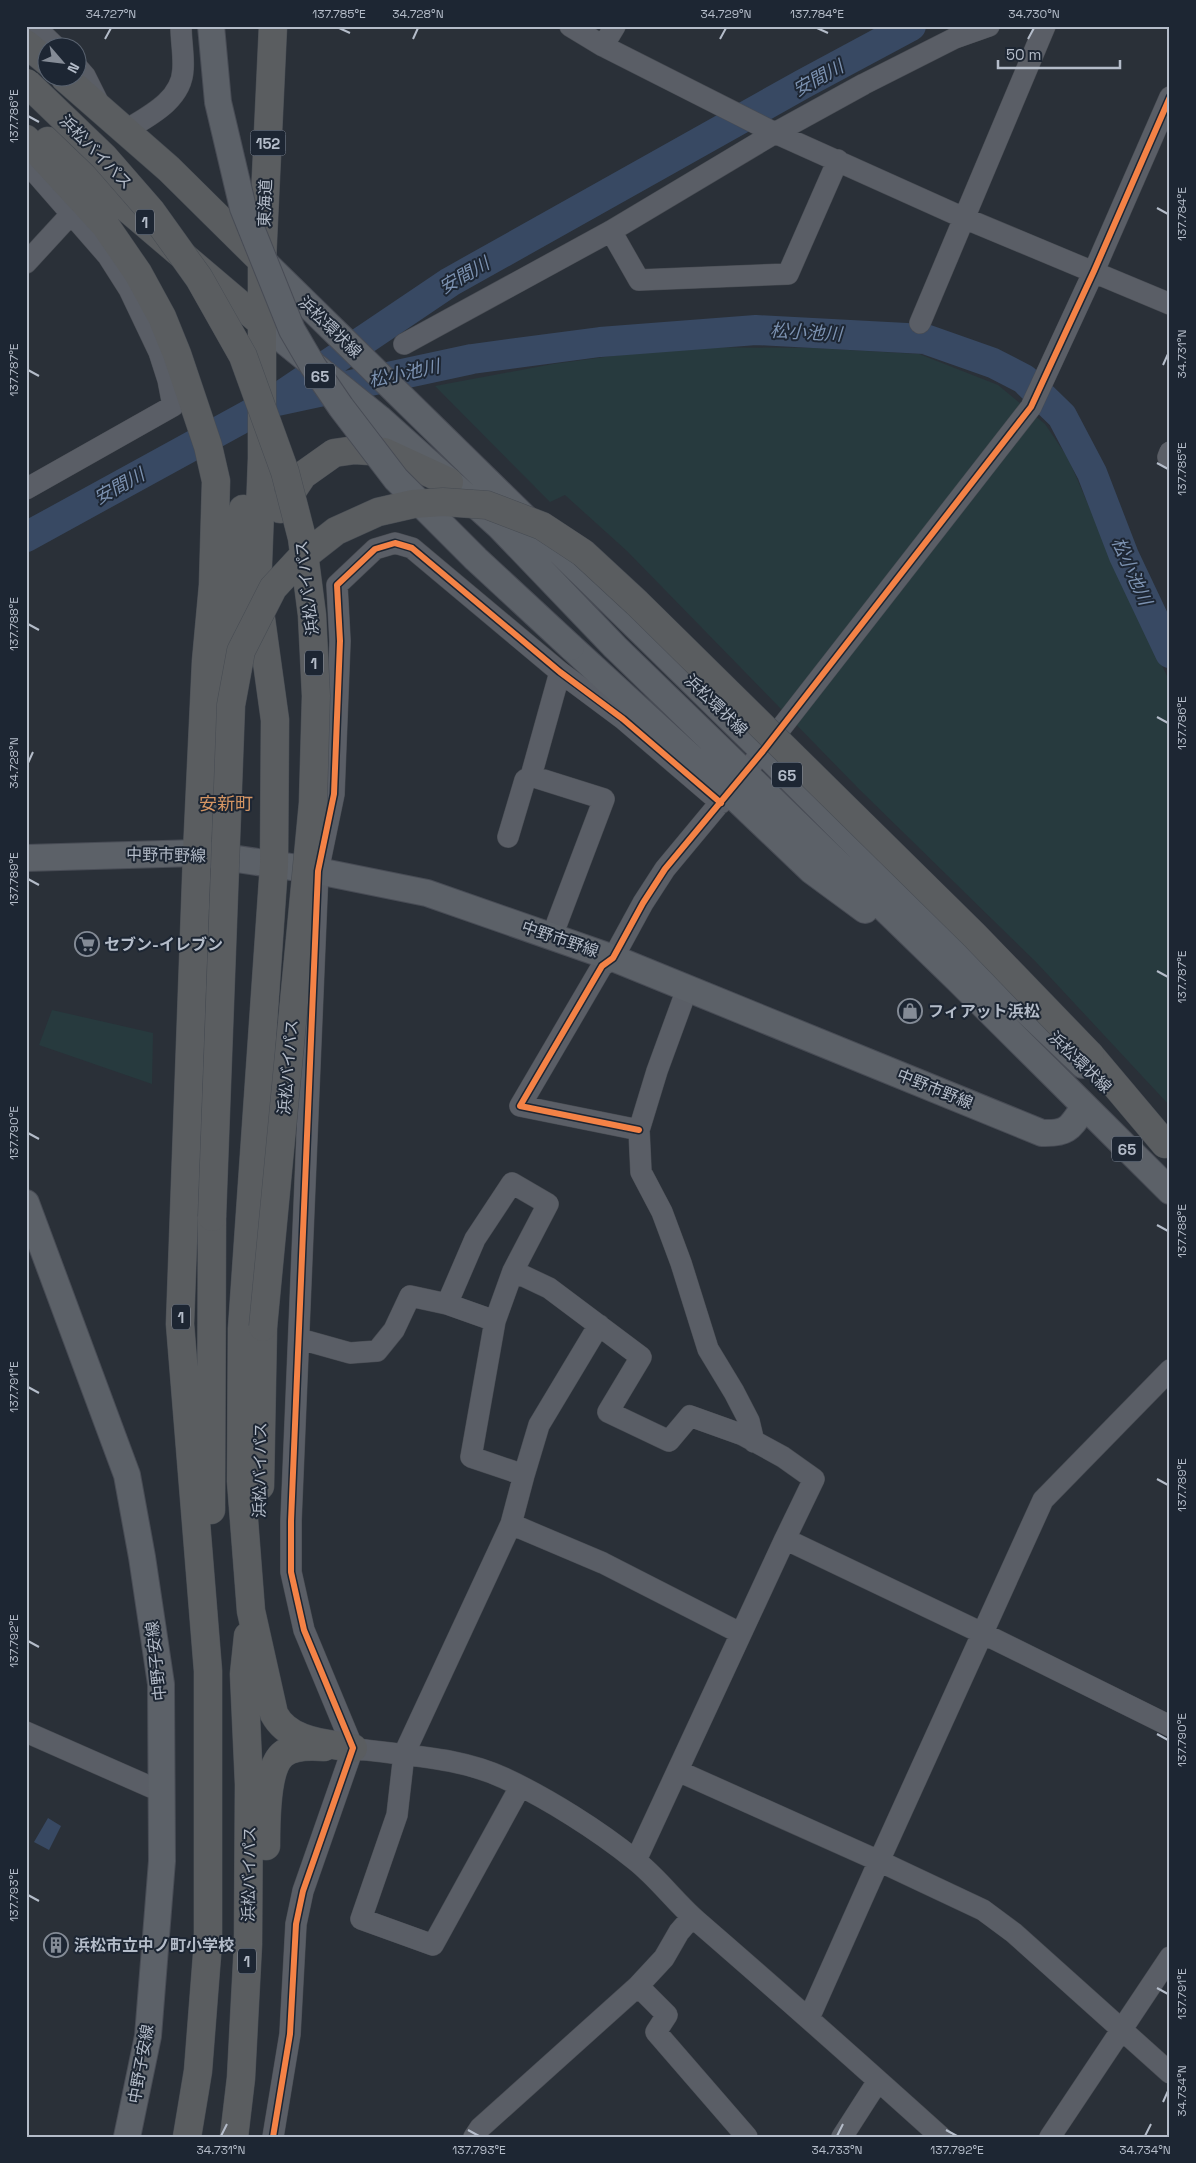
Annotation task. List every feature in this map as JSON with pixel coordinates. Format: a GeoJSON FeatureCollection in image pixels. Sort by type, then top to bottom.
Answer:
{"type":"FeatureCollection","features":[{"type":"Feature","properties":{"kind":"highway","name":"東海道"},"geometry":{"type":"LineString","coordinates":[[262,261],[273,26]]}},
{"type":"Feature","properties":{"kind":"highway","name":"浜松バイパス"},"geometry":{"type":"LineString","coordinates":[[26,83],[110,164],[151,211],[199,278],[243,356],[285,472],[302,538],[312,615],[316,696],[313,803],[263,1327],[259,1521],[244,1674],[249,1784],[248,1914],[240,2091],[234,2137]]}},
{"type":"Feature","properties":{"kind":"highway"},"geometry":{"type":"LineString","coordinates":[[77,88],[169,169],[262,261]]}},
{"type":"Feature","properties":{"kind":"highway","name":"1"},"geometry":{"type":"LineString","coordinates":[[26,123],[262,323]]}},
{"type":"Feature","properties":{"kind":"highway","name":"1"},"geometry":{"type":"LineString","coordinates":[[26,139],[105,224],[138,273],[162,317],[182,400],[208,446],[216,481],[213,585],[206,661],[197,853],[180,1324],[208,1671],[208,1942],[198,2071],[187,2137]]}},
{"type":"Feature","properties":{"kind":"highway"},"geometry":{"type":"LineString","coordinates":[[169,169],[208,192],[225,197],[238,194],[255,182],[266,166]]}},
{"type":"Feature","properties":{"kind":"highway","name":"1"},"geometry":{"type":"LineString","coordinates":[[251,1611],[241,1481],[242,1329],[274,865],[275,720],[257,590],[255,458],[262,323],[262,261]]}},
{"type":"Feature","properties":{"kind":"highway","name":"1"},"geometry":{"type":"LineString","coordinates":[[264,636],[270,548],[278,511],[303,475],[334,453],[355,450],[384,452],[449,482]]}},
{"type":"Feature","properties":{"kind":"highway","name":"1"},"geometry":{"type":"LineString","coordinates":[[197,853],[255,458]]}},
{"type":"Feature","properties":{"kind":"highway"},"geometry":{"type":"LineString","coordinates":[[208,1671],[212,1418],[212,1217],[231,715],[241,652],[273,588],[312,548],[336,531],[378,512],[413,504],[443,502],[487,505],[542,526],[583,552],[867,829],[1090,1055],[1168,1146]]}},
{"type":"Feature","properties":{"kind":"highway"},"geometry":{"type":"LineString","coordinates":[[251,1611],[269,1695],[279,1724],[285,1730],[304,1738],[352,1748]]}},
{"type":"Feature","properties":{"kind":"highway"},"geometry":{"type":"LineString","coordinates":[[240,2091],[256,2047],[267,1934],[266,1838],[272,1780],[277,1763],[283,1754],[295,1749],[314,1746],[352,1748]]}},
{"type":"Feature","properties":{"kind":"main road","name":"65"},"geometry":{"type":"LineString","coordinates":[[211,26],[218,102],[242,208],[292,330],[340,407],[396,479],[476,559],[571,647],[732,789]]}},
{"type":"Feature","properties":{"kind":"main road","name":"浜松環状線"},"geometry":{"type":"LineString","coordinates":[[262,261],[763,751],[946,935],[1168,1146]]}},
{"type":"Feature","properties":{"kind":"main road","name":"浜松環状線"},"geometry":{"type":"LineString","coordinates":[[262,323],[378,418],[499,526],[615,647],[732,789],[812,871],[958,980],[1170,1192]]}},
{"type":"Feature","properties":{"kind":"main road","name":"中野市野線"},"geometry":{"type":"LineString","coordinates":[[26,858],[197,853],[318,871],[427,894],[613,958],[1042,1133],[1057,1134],[1069,1129],[1084,1107]]}},
{"type":"Feature","properties":{"kind":"main road","name":"中野子安線"},"geometry":{"type":"LineString","coordinates":[[26,1203],[127,1475],[142,1557],[161,1684],[162,1861],[148,2036],[127,2137]]}},
{"type":"Feature","properties":{"kind":"street"},"geometry":{"type":"LineString","coordinates":[[34,26],[47,38]]}},
{"type":"Feature","properties":{"kind":"street"},"geometry":{"type":"LineString","coordinates":[[126,130],[157,111],[175,94],[183,71],[181,26]]}},
{"type":"Feature","properties":{"kind":"street"},"geometry":{"type":"LineString","coordinates":[[570,26],[604,46],[775,132],[964,218],[1170,304]]}},
{"type":"Feature","properties":{"kind":"street"},"geometry":{"type":"LineString","coordinates":[[604,46],[615,26]]}},
{"type":"Feature","properties":{"kind":"street"},"geometry":{"type":"LineString","coordinates":[[404,344],[611,231],[775,132],[955,38],[989,26]]}},
{"type":"Feature","properties":{"kind":"street"},"geometry":{"type":"LineString","coordinates":[[920,322],[1045,26]]}},
{"type":"Feature","properties":{"kind":"street"},"geometry":{"type":"LineString","coordinates":[[88,82],[102,109]]}},
{"type":"Feature","properties":{"kind":"street"},"geometry":{"type":"LineString","coordinates":[[638,1130],[520,1106],[602,966],[613,958],[643,903],[665,869],[763,751],[1031,407],[1044,383],[1170,97]]}},
{"type":"Feature","properties":{"kind":"street"},"geometry":{"type":"LineString","coordinates":[[611,231],[639,280],[788,274],[838,160]]}},
{"type":"Feature","properties":{"kind":"street"},"geometry":{"type":"LineString","coordinates":[[26,162],[108,256],[141,313],[165,370],[182,400],[26,489]]}},
{"type":"Feature","properties":{"kind":"street"},"geometry":{"type":"LineString","coordinates":[[26,263],[72,213]]}},
{"type":"Feature","properties":{"kind":"street"},"geometry":{"type":"LineString","coordinates":[[1170,452],[1168,457],[1170,458]]}},
{"type":"Feature","properties":{"kind":"street"},"geometry":{"type":"LineString","coordinates":[[273,2137],[290,2034],[296,1924],[303,1891],[352,1748],[304,1630],[291,1572],[291,1521],[318,871],[334,785],[340,641],[337,585],[375,549],[395,543],[412,548],[560,672],[623,719],[732,789]]}},
{"type":"Feature","properties":{"kind":"street"},"geometry":{"type":"LineString","coordinates":[[508,837],[525,780],[531,776],[560,672]]}},
{"type":"Feature","properties":{"kind":"street"},"geometry":{"type":"LineString","coordinates":[[531,776],[604,799],[552,936]]}},
{"type":"Feature","properties":{"kind":"street"},"geometry":{"type":"LineString","coordinates":[[687,989],[638,1130],[641,1172],[662,1212],[681,1262],[708,1349],[749,1421],[754,1442]]}},
{"type":"Feature","properties":{"kind":"street"},"geometry":{"type":"LineString","coordinates":[[447,1304],[476,1239],[512,1183],[548,1204],[513,1271],[495,1321],[471,1458],[524,1475]]}},
{"type":"Feature","properties":{"kind":"street"},"geometry":{"type":"LineString","coordinates":[[513,1271],[549,1288],[641,1357],[608,1412],[669,1441],[690,1416],[743,1435],[783,1457],[814,1479],[740,1633],[636,1860]]}},
{"type":"Feature","properties":{"kind":"street"},"geometry":{"type":"LineString","coordinates":[[300,1339],[350,1353],[377,1352],[394,1330],[410,1296],[447,1304],[495,1321]]}},
{"type":"Feature","properties":{"kind":"street"},"geometry":{"type":"LineString","coordinates":[[520,1786],[433,1945],[361,1918],[397,1815],[404,1754],[511,1524],[539,1424],[599,1325]]}},
{"type":"Feature","properties":{"kind":"street"},"geometry":{"type":"LineString","coordinates":[[809,2018],[1043,1500],[1170,1370]]}},
{"type":"Feature","properties":{"kind":"street"},"geometry":{"type":"LineString","coordinates":[[511,1524],[603,1563],[740,1633]]}},
{"type":"Feature","properties":{"kind":"street"},"geometry":{"type":"LineString","coordinates":[[784,1539],[982,1633],[1170,1726]]}},
{"type":"Feature","properties":{"kind":"street"},"geometry":{"type":"LineString","coordinates":[[26,1732],[162,1792]]}},
{"type":"Feature","properties":{"kind":"street"},"geometry":{"type":"LineString","coordinates":[[352,1748],[429,1757],[474,1767],[504,1777],[570,1815],[636,1860],[692,1917],[809,2018],[941,2137]]}},
{"type":"Feature","properties":{"kind":"street"},"geometry":{"type":"LineString","coordinates":[[678,1771],[879,1860],[983,1910],[1014,1933],[1170,2073]]}},
{"type":"Feature","properties":{"kind":"street"},"geometry":{"type":"LineString","coordinates":[[474,2137],[480,2128],[638,1986],[664,1958],[679,1932],[692,1917]]}},
{"type":"Feature","properties":{"kind":"street"},"geometry":{"type":"LineString","coordinates":[[1050,2137],[1170,1957]]}},
{"type":"Feature","properties":{"kind":"street"},"geometry":{"type":"LineString","coordinates":[[638,1986],[667,2015],[656,2032],[747,2137]]}},
{"type":"Feature","properties":{"kind":"street"},"geometry":{"type":"LineString","coordinates":[[842,2137],[878,2081]]}},
{"type":"Feature","properties":{"kind":"green space"},"geometry":{"type":"Polygon","coordinates":[[[679,347],[814,348],[919,354],[998,385],[1045,424],[1068,458],[1131,603],[1170,682],[1170,1106],[1036,962],[859,789],[627,551],[565,495],[550,502],[435,386],[553,364],[679,347]]]}},
{"type":"Feature","properties":{"kind":"green space"},"geometry":{"type":"Polygon","coordinates":[[[52,1010],[153,1033],[152,1084],[39,1045],[52,1010]]]}},
{"type":"Feature","properties":{"kind":"water"},"geometry":{"type":"Polygon","coordinates":[[[48,1818],[61,1826],[49,1850],[34,1842],[48,1818]]]}},
{"type":"Feature","properties":{"kind":"waterway","name":"安間川"},"geometry":{"type":"LineString","coordinates":[[26,537],[272,402],[450,282],[803,84],[911,26]]}},
{"type":"Feature","properties":{"kind":"waterway","name":"松小池川"},"geometry":{"type":"LineString","coordinates":[[272,402],[472,359],[600,342],[756,330],[925,339],[993,363],[1024,379],[1062,416],[1092,473],[1124,556],[1170,653]]}},
{"type":"Feature","properties":{"kind":"cycle path"},"geometry":{"type":"LineString","coordinates":[[639,1130],[520,1106],[602,966],[613,958],[643,903],[665,869],[763,751],[1031,407],[1094,271],[1170,97]]}},
{"type":"Feature","properties":{"kind":"cycle path"},"geometry":{"type":"LineString","coordinates":[[273,2137],[290,2034],[296,1924],[303,1891],[353,1748],[304,1630],[291,1572],[291,1521],[318,871],[334,794],[340,641],[337,585],[375,549],[395,543],[412,548],[560,672],[623,719],[721,803]]}},
{"type":"Feature","properties":{"kind":"place","name":"セブン-イレブン"},"geometry":{"type":"Point","coordinates":[87,944]}},
{"type":"Feature","properties":{"kind":"place","name":"フィアット浜松"},"geometry":{"type":"Point","coordinates":[910,1011]}},
{"type":"Feature","properties":{"kind":"place","name":"浜松市立中ノ町小学校"},"geometry":{"type":"Point","coordinates":[56,1945]}},
{"type":"Feature","properties":{"kind":"district","name":"安新町"},"geometry":{"type":"Point","coordinates":[226,803]}}]}
